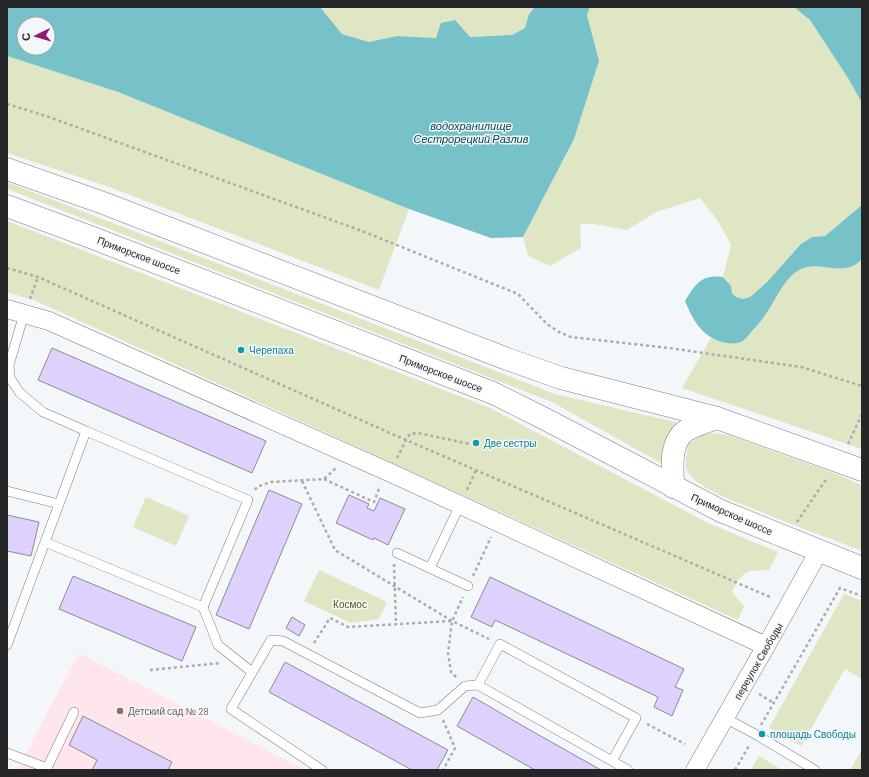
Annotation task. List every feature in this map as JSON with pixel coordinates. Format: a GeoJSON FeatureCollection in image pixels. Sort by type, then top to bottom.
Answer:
{"type":"FeatureCollection","features":[{"type":"Feature","properties":{"kind":"highway"},"geometry":{"type":"LineString","coordinates":[[7,169],[106,204],[507,359],[561,378],[716,418],[862,470]]}},
{"type":"Feature","properties":{"kind":"highway","name":"Приморское шоссе"},"geometry":{"type":"LineString","coordinates":[[7,206],[493,393],[721,511],[862,568]]}},
{"type":"Feature","properties":{"kind":"highway"},"geometry":{"type":"LineString","coordinates":[[673,487],[673,458],[675,444],[684,432],[716,418]]}},
{"type":"Feature","properties":{"kind":"street"},"geometry":{"type":"LineString","coordinates":[[15,312],[49,321],[386,478],[460,504],[766,646]]}},
{"type":"Feature","properties":{"kind":"street","name":"переулок Свободы"},"geometry":{"type":"LineString","coordinates":[[695,770],[819,551]]}},
{"type":"Feature","properties":{"kind":"lane"},"geometry":{"type":"LineString","coordinates":[[15,312],[8,365],[10,378],[20,393],[42,412],[248,500],[203,606],[218,645],[252,672]]}},
{"type":"Feature","properties":{"kind":"lane"},"geometry":{"type":"LineString","coordinates":[[7,645],[86,431]]}},
{"type":"Feature","properties":{"kind":"lane"},"geometry":{"type":"LineString","coordinates":[[7,491],[59,504]]}},
{"type":"Feature","properties":{"kind":"lane"},"geometry":{"type":"LineString","coordinates":[[430,568],[460,504]]}},
{"type":"Feature","properties":{"kind":"lane"},"geometry":{"type":"LineString","coordinates":[[45,542],[203,606]]}},
{"type":"Feature","properties":{"kind":"lane"},"geometry":{"type":"LineString","coordinates":[[397,553],[468,586]]}},
{"type":"Feature","properties":{"kind":"lane"},"geometry":{"type":"LineString","coordinates":[[322,770],[231,709],[271,640],[283,641],[420,713],[438,710],[465,686],[478,685],[628,770]]}},
{"type":"Feature","properties":{"kind":"lane"},"geometry":{"type":"LineString","coordinates":[[478,685],[500,644],[636,718],[612,761]]}},
{"type":"Feature","properties":{"kind":"lane"},"geometry":{"type":"LineString","coordinates":[[7,753],[46,769],[74,712]]}},
{"type":"Feature","properties":{"kind":"lane"},"geometry":{"type":"LineString","coordinates":[[725,718],[755,734],[805,768],[815,770]]}},
{"type":"Feature","properties":{"kind":"path"},"geometry":{"type":"LineString","coordinates":[[7,104],[46,116],[362,231],[518,294],[547,324],[559,332],[571,337],[669,348],[801,367],[862,386]]}},
{"type":"Feature","properties":{"kind":"path"},"geometry":{"type":"LineString","coordinates":[[7,268],[38,277],[406,440],[770,597]]}},
{"type":"Feature","properties":{"kind":"path"},"geometry":{"type":"LineString","coordinates":[[15,312],[38,277]]}},
{"type":"Feature","properties":{"kind":"path"},"geometry":{"type":"LineString","coordinates":[[848,444],[862,414]]}},
{"type":"Feature","properties":{"kind":"path"},"geometry":{"type":"LineString","coordinates":[[248,500],[257,487],[271,482],[324,479],[374,502],[410,434],[418,433],[470,444]]}},
{"type":"Feature","properties":{"kind":"path"},"geometry":{"type":"LineString","coordinates":[[324,479],[339,466]]}},
{"type":"Feature","properties":{"kind":"path"},"geometry":{"type":"LineString","coordinates":[[460,504],[476,470]]}},
{"type":"Feature","properties":{"kind":"path"},"geometry":{"type":"LineString","coordinates":[[795,526],[831,472]]}},
{"type":"Feature","properties":{"kind":"path"},"geometry":{"type":"LineString","coordinates":[[302,481],[335,550],[452,621],[500,644]]}},
{"type":"Feature","properties":{"kind":"path"},"geometry":{"type":"LineString","coordinates":[[465,686],[451,672],[448,653],[452,621],[493,533]]}},
{"type":"Feature","properties":{"kind":"path"},"geometry":{"type":"LineString","coordinates":[[396,624],[393,560],[397,553]]}},
{"type":"Feature","properties":{"kind":"path"},"geometry":{"type":"LineString","coordinates":[[735,770],[840,588],[862,596]]}},
{"type":"Feature","properties":{"kind":"path"},"geometry":{"type":"LineString","coordinates":[[299,649],[313,644],[330,618],[348,627],[452,621]]}},
{"type":"Feature","properties":{"kind":"path"},"geometry":{"type":"LineString","coordinates":[[150,670],[239,662]]}},
{"type":"Feature","properties":{"kind":"path"},"geometry":{"type":"LineString","coordinates":[[757,693],[774,703]]}},
{"type":"Feature","properties":{"kind":"path"},"geometry":{"type":"LineString","coordinates":[[438,710],[455,748],[443,770]]}},
{"type":"Feature","properties":{"kind":"path"},"geometry":{"type":"LineString","coordinates":[[636,718],[685,744]]}},
{"type":"Feature","properties":{"kind":"shaded area","name":"Детский сад № 28"},"geometry":{"type":"Polygon","coordinates":[[[79,653],[306,770],[17,770],[79,653]]]}},
{"type":"Feature","properties":{"kind":"green space"},"geometry":{"type":"Polygon","coordinates":[[[320,7],[535,7],[529,14],[525,28],[512,35],[436,38],[397,36],[369,42],[342,34],[320,7]]]}},
{"type":"Feature","properties":{"kind":"green space"},"geometry":{"type":"Polygon","coordinates":[[[590,7],[794,7],[810,20],[848,78],[862,103],[862,205],[825,236],[812,237],[801,244],[767,282],[750,297],[743,299],[736,297],[732,293],[731,286],[723,277],[731,245],[718,221],[700,198],[656,212],[627,230],[594,224],[580,224],[581,248],[550,266],[528,256],[523,237],[574,139],[599,61],[587,15],[590,7]]]}},
{"type":"Feature","properties":{"kind":"green space"},"geometry":{"type":"Polygon","coordinates":[[[7,56],[118,92],[409,209],[379,290],[112,188],[7,153],[7,56]]]}},
{"type":"Feature","properties":{"kind":"green space"},"geometry":{"type":"Polygon","coordinates":[[[7,182],[555,394],[679,423],[671,432],[666,441],[661,463],[552,402],[7,189],[7,182]]]}},
{"type":"Feature","properties":{"kind":"green space"},"geometry":{"type":"Polygon","coordinates":[[[7,221],[490,408],[710,524],[778,552],[769,570],[746,573],[739,579],[732,592],[744,606],[738,620],[36,301],[7,292],[7,221]]]}},
{"type":"Feature","properties":{"kind":"green space"},"geometry":{"type":"Polygon","coordinates":[[[862,259],[862,449],[682,388],[711,338],[722,342],[793,273],[811,265],[839,268],[850,267],[862,259]]]}},
{"type":"Feature","properties":{"kind":"green space"},"geometry":{"type":"Polygon","coordinates":[[[711,433],[729,435],[831,472],[862,485],[862,551],[730,499],[710,490],[695,480],[689,474],[686,467],[689,444],[700,436],[711,433]]]}},
{"type":"Feature","properties":{"kind":"green space"},"geometry":{"type":"Polygon","coordinates":[[[146,497],[189,516],[176,546],[133,527],[146,497]]]}},
{"type":"Feature","properties":{"kind":"green space","name":"Космос"},"geometry":{"type":"Polygon","coordinates":[[[319,570],[387,602],[379,619],[351,623],[304,601],[319,570]]]}},
{"type":"Feature","properties":{"kind":"green space"},"geometry":{"type":"Polygon","coordinates":[[[844,594],[862,601],[862,679],[845,669],[801,746],[769,728],[844,594]]]}},
{"type":"Feature","properties":{"kind":"green space"},"geometry":{"type":"Polygon","coordinates":[[[861,751],[862,770],[850,770],[861,751]]]}},
{"type":"Feature","properties":{"kind":"green space"},"geometry":{"type":"Polygon","coordinates":[[[759,756],[782,770],[751,770],[759,756]]]}},
{"type":"Feature","properties":{"kind":"water","name":"водохранилище Сестрорецкий Разлив"},"geometry":{"type":"Polygon","coordinates":[[[7,7],[320,7],[342,34],[369,42],[397,36],[436,38],[441,23],[455,20],[470,37],[512,35],[525,28],[529,14],[535,7],[590,7],[587,15],[599,61],[574,139],[523,237],[491,238],[409,209],[118,92],[7,56],[7,7]]]}},
{"type":"Feature","properties":{"kind":"water"},"geometry":{"type":"Polygon","coordinates":[[[794,7],[862,7],[862,103],[848,78],[810,20],[794,7]]]}},
{"type":"Feature","properties":{"kind":"water"},"geometry":{"type":"Polygon","coordinates":[[[862,205],[862,259],[855,265],[839,269],[815,266],[807,267],[793,274],[783,286],[760,322],[745,339],[739,343],[719,341],[707,335],[698,325],[685,301],[700,281],[710,277],[723,277],[731,286],[732,293],[736,297],[743,299],[750,297],[767,282],[801,244],[812,237],[825,236],[862,205]]]}},
{"type":"Feature","properties":{"kind":"building"},"geometry":{"type":"Polygon","coordinates":[[[52,348],[266,441],[252,473],[38,380],[52,348]]]}},
{"type":"Feature","properties":{"kind":"building"},"geometry":{"type":"Polygon","coordinates":[[[269,490],[302,504],[249,629],[216,615],[269,490]]]}},
{"type":"Feature","properties":{"kind":"building"},"geometry":{"type":"Polygon","coordinates":[[[349,495],[369,504],[367,508],[374,511],[380,498],[405,509],[388,545],[374,538],[373,540],[336,523],[349,495]]]}},
{"type":"Feature","properties":{"kind":"building"},"geometry":{"type":"Polygon","coordinates":[[[7,515],[39,522],[31,556],[7,551],[7,515]]]}},
{"type":"Feature","properties":{"kind":"building"},"geometry":{"type":"Polygon","coordinates":[[[73,576],[196,627],[182,661],[59,609],[73,576]]]}},
{"type":"Feature","properties":{"kind":"building"},"geometry":{"type":"Polygon","coordinates":[[[490,577],[684,669],[675,687],[683,690],[672,716],[654,707],[658,697],[495,620],[492,627],[471,617],[490,577]]]}},
{"type":"Feature","properties":{"kind":"building"},"geometry":{"type":"Polygon","coordinates":[[[292,617],[305,625],[299,636],[286,628],[292,617]]]}},
{"type":"Feature","properties":{"kind":"building"},"geometry":{"type":"Polygon","coordinates":[[[285,662],[448,750],[437,770],[412,770],[269,692],[285,662]]]}},
{"type":"Feature","properties":{"kind":"building"},"geometry":{"type":"Polygon","coordinates":[[[473,697],[601,770],[535,770],[457,726],[473,697]]]}},
{"type":"Feature","properties":{"kind":"building"},"geometry":{"type":"Polygon","coordinates":[[[83,716],[172,762],[168,770],[92,770],[97,760],[69,745],[83,716]]]}},
{"type":"Feature","properties":{"kind":"place","name":"Черепаха"},"geometry":{"type":"Point","coordinates":[241,350]}},
{"type":"Feature","properties":{"kind":"place","name":"Две сестры"},"geometry":{"type":"Point","coordinates":[476,443]}},
{"type":"Feature","properties":{"kind":"place","name":"Детский сад № 28"},"geometry":{"type":"Point","coordinates":[120,711]}},
{"type":"Feature","properties":{"kind":"place","name":"площадь Свободы"},"geometry":{"type":"Point","coordinates":[762,734]}}]}
